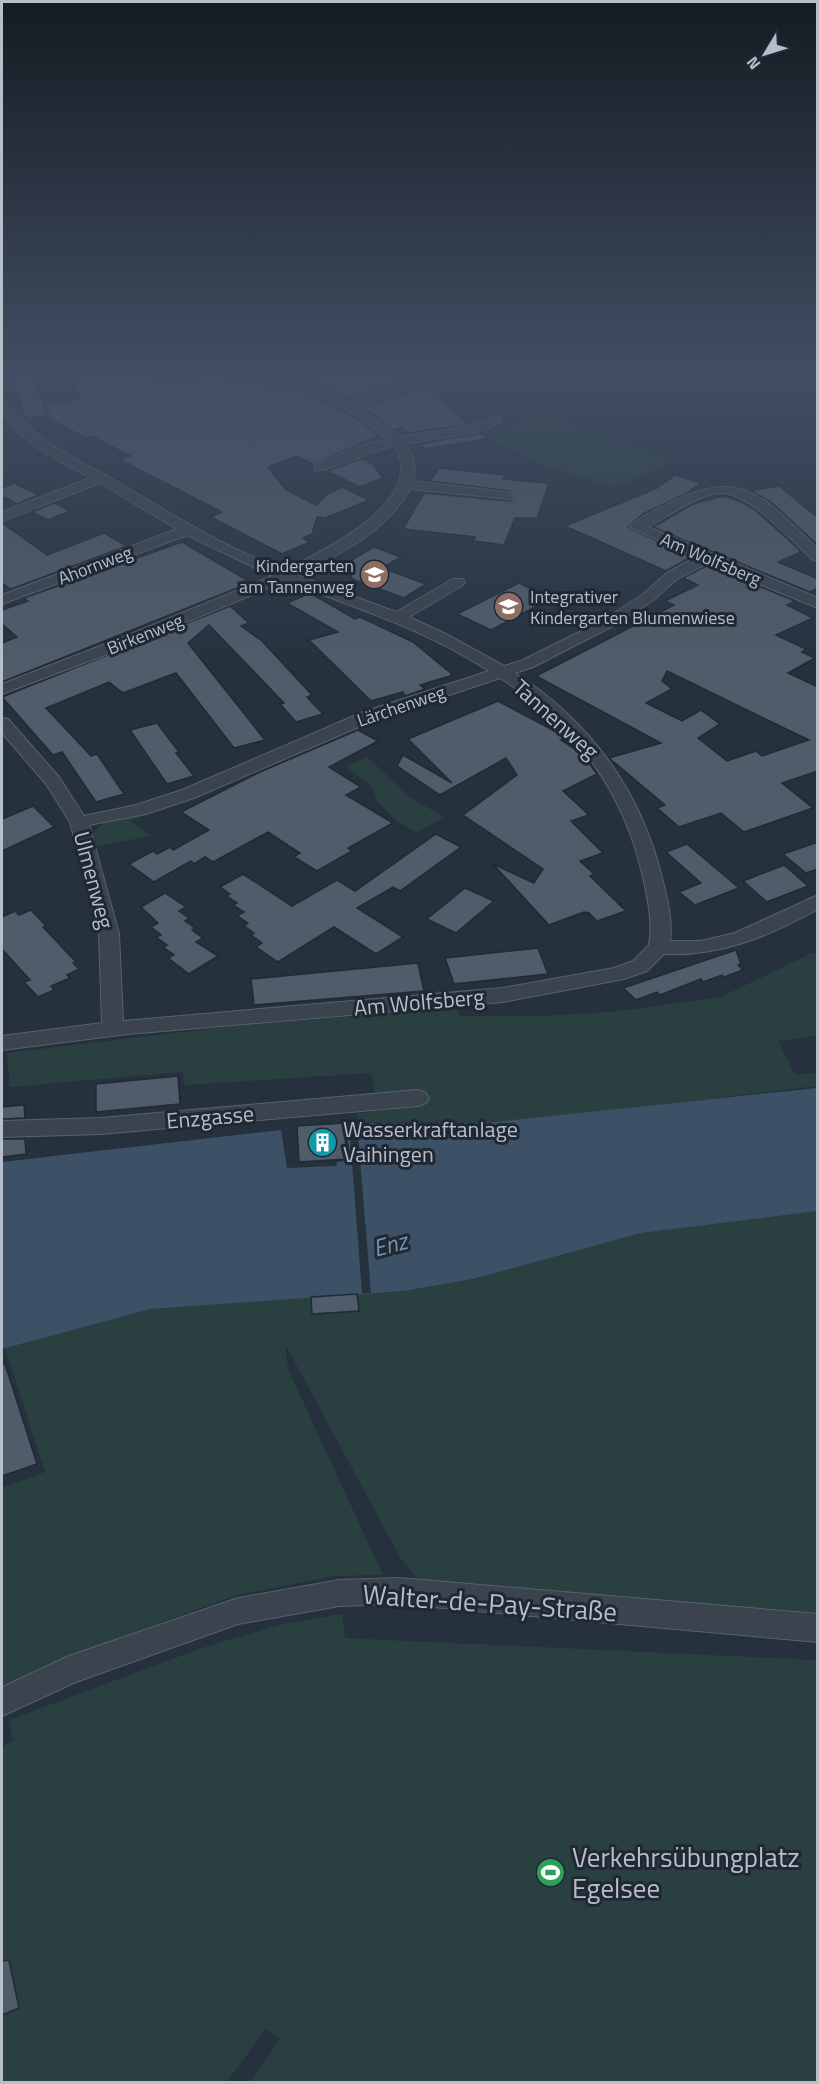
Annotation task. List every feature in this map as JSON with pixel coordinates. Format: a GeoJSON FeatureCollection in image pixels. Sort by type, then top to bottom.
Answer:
{"type":"FeatureCollection","features":[{"type":"Feature","properties":{"kind":"street","name":"Tannenweg"},"geometry":{"type":"LineString","coordinates":[[92,472],[189,529],[270,570],[398,617],[503,672],[530,690],[572,727],[611,772],[626,797],[645,844],[658,901],[662,937],[659,947]]}},
{"type":"Feature","properties":{"kind":"street"},"geometry":{"type":"LineString","coordinates":[[409,472],[405,484],[505,496]]}},
{"type":"Feature","properties":{"kind":"street"},"geometry":{"type":"LineString","coordinates":[[2,517],[101,478]]}},
{"type":"Feature","properties":{"kind":"street","name":"Birkenweg"},"geometry":{"type":"LineString","coordinates":[[2,689],[142,636],[286,575],[329,553],[366,529],[393,504],[405,484]]}},
{"type":"Feature","properties":{"kind":"street","name":"Am Wolfsberg"},"geometry":{"type":"LineString","coordinates":[[818,557],[748,496],[731,488],[710,490],[637,527],[818,604]]}},
{"type":"Feature","properties":{"kind":"street","name":"Ahornweg"},"geometry":{"type":"LineString","coordinates":[[2,600],[189,529]]}},
{"type":"Feature","properties":{"kind":"street","name":"Lärchenweg"},"geometry":{"type":"LineString","coordinates":[[79,822],[140,810],[188,794],[369,716],[503,672],[565,647],[632,609],[672,576],[708,557]]}},
{"type":"Feature","properties":{"kind":"street"},"geometry":{"type":"LineString","coordinates":[[398,617],[458,582]]}},
{"type":"Feature","properties":{"kind":"street","name":"Ulmenweg"},"geometry":{"type":"LineString","coordinates":[[2,723],[53,781],[79,822],[109,934],[113,1028]]}},
{"type":"Feature","properties":{"kind":"street"},"geometry":{"type":"LineString","coordinates":[[659,947],[682,951],[707,947],[746,935],[791,917],[818,901]]}},
{"type":"Feature","properties":{"kind":"street","name":"Am Wolfsberg"},"geometry":{"type":"LineString","coordinates":[[2,1043],[113,1028],[503,995],[617,974],[640,966],[659,947]]}},
{"type":"Feature","properties":{"kind":"street","name":"Enzgasse"},"geometry":{"type":"LineString","coordinates":[[2,1129],[101,1126],[418,1098]]}},
{"type":"Feature","properties":{"kind":"street","name":"Walter-de-Pay-Straße"},"geometry":{"type":"LineString","coordinates":[[2,1702],[69,1670],[238,1611],[339,1593],[399,1591],[818,1628]]}},
{"type":"Feature","properties":{"kind":"green space"},"geometry":{"type":"Polygon","coordinates":[[[566,472],[648,472],[615,487],[566,472]]]}},
{"type":"Feature","properties":{"kind":"green space"},"geometry":{"type":"Polygon","coordinates":[[[367,757],[410,797],[444,817],[417,833],[397,821],[377,802],[373,788],[346,766],[367,757]]]}},
{"type":"Feature","properties":{"kind":"green space"},"geometry":{"type":"Polygon","coordinates":[[[138,813],[142,816],[131,821],[151,836],[97,846],[93,835],[101,826],[112,820],[138,813]]]}},
{"type":"Feature","properties":{"kind":"green space"},"geometry":{"type":"Polygon","coordinates":[[[812,953],[817,953],[817,1036],[778,1041],[795,1074],[817,1073],[817,1086],[485,1123],[357,1122],[357,1113],[378,1111],[371,1073],[184,1085],[183,1072],[10,1087],[7,1053],[250,1024],[457,1009],[460,1016],[544,1016],[619,1011],[721,997],[812,953]]]}},
{"type":"Feature","properties":{"kind":"green space"},"geometry":{"type":"Polygon","coordinates":[[[817,1211],[817,1614],[425,1586],[401,1559],[285,1344],[288,1369],[383,1575],[333,1576],[237,1595],[60,1659],[2,1685],[2,1488],[45,1472],[5,1348],[151,1309],[311,1297],[312,1314],[358,1311],[357,1294],[404,1291],[473,1279],[641,1233],[817,1211]]]}},
{"type":"Feature","properties":{"kind":"green space","name":"Verkehrsübungplatz Egelsee"},"geometry":{"type":"Polygon","coordinates":[[[342,1614],[345,1638],[817,1660],[817,2082],[250,2082],[280,2039],[266,2029],[227,2082],[2,2082],[2,1747],[13,1741],[9,1720],[199,1649],[282,1624],[342,1614]]]}},
{"type":"Feature","properties":{"kind":"water","name":"Enz"},"geometry":{"type":"Polygon","coordinates":[[[817,1088],[817,1211],[641,1233],[473,1279],[404,1291],[151,1309],[2,1349],[2,1162],[281,1130],[287,1168],[336,1166],[337,1162],[350,1160],[346,1123],[485,1123],[817,1088]]]}},
{"type":"Feature","properties":{"kind":"pier"},"geometry":{"type":"Polygon","coordinates":[[[349,1122],[357,1122],[371,1293],[362,1293],[349,1122]]]}},
{"type":"Feature","properties":{"kind":"building"},"geometry":{"type":"Polygon","coordinates":[[[144,472],[272,472],[286,490],[316,505],[327,494],[343,487],[369,500],[325,518],[317,517],[312,534],[303,538],[310,542],[282,554],[211,517],[222,512],[144,472]]]}},
{"type":"Feature","properties":{"kind":"building"},"geometry":{"type":"Polygon","coordinates":[[[330,472],[379,472],[383,478],[360,487],[330,472]]]}},
{"type":"Feature","properties":{"kind":"building"},"geometry":{"type":"Polygon","coordinates":[[[436,472],[479,472],[505,475],[503,479],[549,483],[537,518],[515,518],[504,545],[473,541],[475,537],[403,529],[424,493],[510,501],[512,499],[510,491],[430,481],[436,472]]]}},
{"type":"Feature","properties":{"kind":"building"},"geometry":{"type":"Polygon","coordinates":[[[675,475],[701,483],[687,493],[643,514],[628,527],[691,557],[666,571],[565,526],[657,488],[675,475]]]}},
{"type":"Feature","properties":{"kind":"building"},"geometry":{"type":"Polygon","coordinates":[[[14,483],[39,495],[17,504],[2,496],[2,488],[14,483]]]}},
{"type":"Feature","properties":{"kind":"building"},"geometry":{"type":"Polygon","coordinates":[[[779,486],[817,517],[817,544],[771,502],[751,491],[779,486]]]}},
{"type":"Feature","properties":{"kind":"building"},"geometry":{"type":"Polygon","coordinates":[[[723,496],[742,502],[755,510],[792,543],[801,552],[778,562],[818,579],[818,588],[810,592],[653,527],[693,504],[723,496]]]}},
{"type":"Feature","properties":{"kind":"building"},"geometry":{"type":"Polygon","coordinates":[[[54,503],[70,511],[48,520],[32,512],[54,503]]]}},
{"type":"Feature","properties":{"kind":"building"},"geometry":{"type":"Polygon","coordinates":[[[2,523],[47,555],[104,533],[127,546],[11,589],[2,583],[2,523]]]}},
{"type":"Feature","properties":{"kind":"building"},"geometry":{"type":"Polygon","coordinates":[[[182,542],[247,580],[238,583],[242,586],[2,682],[2,643],[17,637],[2,624],[2,610],[28,601],[24,598],[182,542]]]}},
{"type":"Feature","properties":{"kind":"building","name":"Kindergarten am Tannenweg"},"geometry":{"type":"Polygon","coordinates":[[[374,547],[401,557],[382,568],[426,584],[404,598],[352,579],[348,562],[374,547]]]}},
{"type":"Feature","properties":{"kind":"building"},"geometry":{"type":"Polygon","coordinates":[[[708,565],[795,601],[787,605],[813,618],[776,635],[806,649],[802,652],[815,658],[788,673],[818,687],[818,771],[782,783],[813,808],[744,832],[721,813],[679,827],[657,808],[665,805],[609,758],[661,743],[536,676],[674,605],[665,601],[698,585],[683,578],[708,565]],[[667,671],[662,681],[672,689],[646,703],[682,721],[701,710],[720,724],[698,738],[727,761],[756,751],[762,756],[809,740],[667,671]]]}},
{"type":"Feature","properties":{"kind":"building","name":"Integrativer Kindergarten Blumenwiese"},"geometry":{"type":"Polygon","coordinates":[[[519,583],[552,598],[491,630],[457,614],[519,583]]]}},
{"type":"Feature","properties":{"kind":"building"},"geometry":{"type":"Polygon","coordinates":[[[310,593],[355,619],[360,617],[413,642],[453,675],[420,685],[425,689],[405,696],[403,692],[371,701],[309,640],[338,632],[287,603],[310,593]]]}},
{"type":"Feature","properties":{"kind":"building"},"geometry":{"type":"Polygon","coordinates":[[[230,606],[249,623],[241,626],[262,641],[312,695],[307,697],[323,714],[296,722],[280,704],[284,703],[209,625],[188,643],[265,740],[234,748],[176,673],[123,693],[109,682],[46,708],[91,756],[97,754],[124,794],[96,802],[62,752],[53,755],[2,697],[230,606]]]}},
{"type":"Feature","properties":{"kind":"building"},"geometry":{"type":"Polygon","coordinates":[[[498,701],[566,737],[561,740],[582,754],[597,774],[563,791],[589,815],[571,821],[603,853],[580,861],[594,874],[590,876],[626,911],[597,921],[589,913],[584,912],[549,925],[493,864],[534,883],[543,869],[463,815],[517,775],[506,758],[440,795],[397,766],[403,755],[452,783],[408,739],[498,701]]]}},
{"type":"Feature","properties":{"kind":"building"},"geometry":{"type":"Polygon","coordinates":[[[157,723],[194,776],[167,784],[130,730],[157,723]]]}},
{"type":"Feature","properties":{"kind":"building"},"geometry":{"type":"Polygon","coordinates":[[[358,730],[378,741],[329,767],[361,787],[346,795],[393,823],[348,848],[352,851],[317,871],[294,857],[300,853],[268,832],[213,862],[205,857],[194,864],[191,861],[154,882],[129,864],[153,851],[157,854],[170,847],[173,850],[209,830],[181,812],[260,772],[358,730]]]}},
{"type":"Feature","properties":{"kind":"building"},"geometry":{"type":"Polygon","coordinates":[[[33,806],[54,827],[2,851],[2,819],[33,806]]]}},
{"type":"Feature","properties":{"kind":"building"},"geometry":{"type":"Polygon","coordinates":[[[436,834],[461,847],[400,891],[393,887],[357,908],[403,937],[376,954],[334,927],[278,962],[256,947],[262,943],[244,926],[248,923],[237,916],[244,912],[233,905],[237,903],[226,896],[230,894],[220,887],[243,874],[292,906],[337,880],[355,891],[436,834]]]}},
{"type":"Feature","properties":{"kind":"building"},"geometry":{"type":"Polygon","coordinates":[[[818,842],[818,869],[806,873],[783,854],[818,842]]]}},
{"type":"Feature","properties":{"kind":"building"},"geometry":{"type":"Polygon","coordinates":[[[687,844],[739,888],[695,905],[679,892],[701,883],[666,852],[687,844]]]}},
{"type":"Feature","properties":{"kind":"building"},"geometry":{"type":"Polygon","coordinates":[[[784,865],[808,886],[767,902],[743,881],[784,865]]]}},
{"type":"Feature","properties":{"kind":"building"},"geometry":{"type":"Polygon","coordinates":[[[465,888],[494,901],[456,933],[427,919],[465,888]]]}},
{"type":"Feature","properties":{"kind":"building"},"geometry":{"type":"Polygon","coordinates":[[[165,893],[186,907],[179,911],[189,918],[185,921],[195,928],[192,930],[203,938],[196,942],[218,956],[189,974],[168,958],[174,955],[163,947],[167,945],[156,937],[161,935],[151,927],[158,923],[141,907],[165,893]]]}},
{"type":"Feature","properties":{"kind":"building"},"geometry":{"type":"Polygon","coordinates":[[[31,910],[46,926],[43,927],[76,962],[73,963],[79,969],[67,975],[70,978],[51,986],[54,990],[38,997],[24,982],[30,980],[2,949],[2,917],[15,911],[19,915],[31,910]]]}},
{"type":"Feature","properties":{"kind":"building"},"geometry":{"type":"Polygon","coordinates":[[[538,948],[548,974],[454,984],[445,958],[538,948]]]}},
{"type":"Feature","properties":{"kind":"building"},"geometry":{"type":"Polygon","coordinates":[[[736,950],[741,964],[738,965],[743,970],[724,977],[722,975],[703,982],[701,979],[660,995],[657,992],[636,1000],[623,988],[736,950]]]}},
{"type":"Feature","properties":{"kind":"building"},"geometry":{"type":"Polygon","coordinates":[[[418,963],[424,991],[254,1005],[251,979],[418,963]]]}},
{"type":"Feature","properties":{"kind":"building"},"geometry":{"type":"Polygon","coordinates":[[[178,1076],[180,1104],[96,1112],[96,1084],[178,1076]]]}},
{"type":"Feature","properties":{"kind":"building"},"geometry":{"type":"Polygon","coordinates":[[[24,1105],[25,1118],[2,1119],[2,1107],[24,1105]]]}},
{"type":"Feature","properties":{"kind":"building","name":"Wasserkraftanlage Vaihingen"},"geometry":{"type":"Polygon","coordinates":[[[344,1123],[347,1159],[299,1162],[297,1126],[344,1123]]]}},
{"type":"Feature","properties":{"kind":"building"},"geometry":{"type":"Polygon","coordinates":[[[2,1139],[25,1139],[26,1154],[2,1157],[2,1139]]]}},
{"type":"Feature","properties":{"kind":"building"},"geometry":{"type":"Polygon","coordinates":[[[357,1294],[359,1311],[312,1314],[311,1297],[357,1294]]]}},
{"type":"Feature","properties":{"kind":"building"},"geometry":{"type":"Polygon","coordinates":[[[5,1364],[37,1464],[2,1476],[2,1365],[5,1364]]]}},
{"type":"Feature","properties":{"kind":"building"},"geometry":{"type":"Polygon","coordinates":[[[9,1960],[19,2008],[2,2015],[2,1961],[9,1960]]]}},
{"type":"Feature","properties":{"kind":"place","name":"Kindergarten am Tannenweg"},"geometry":{"type":"Point","coordinates":[375,575]}},
{"type":"Feature","properties":{"kind":"place","name":"Integrativer Kindergarten Blumenwiese"},"geometry":{"type":"Point","coordinates":[509,606]}},
{"type":"Feature","properties":{"kind":"place","name":"Wasserkraftanlage Vaihingen"},"geometry":{"type":"Point","coordinates":[322,1142]}},
{"type":"Feature","properties":{"kind":"place","name":"Verkehrsübungplatz Egelsee"},"geometry":{"type":"Point","coordinates":[551,1872]}}]}
